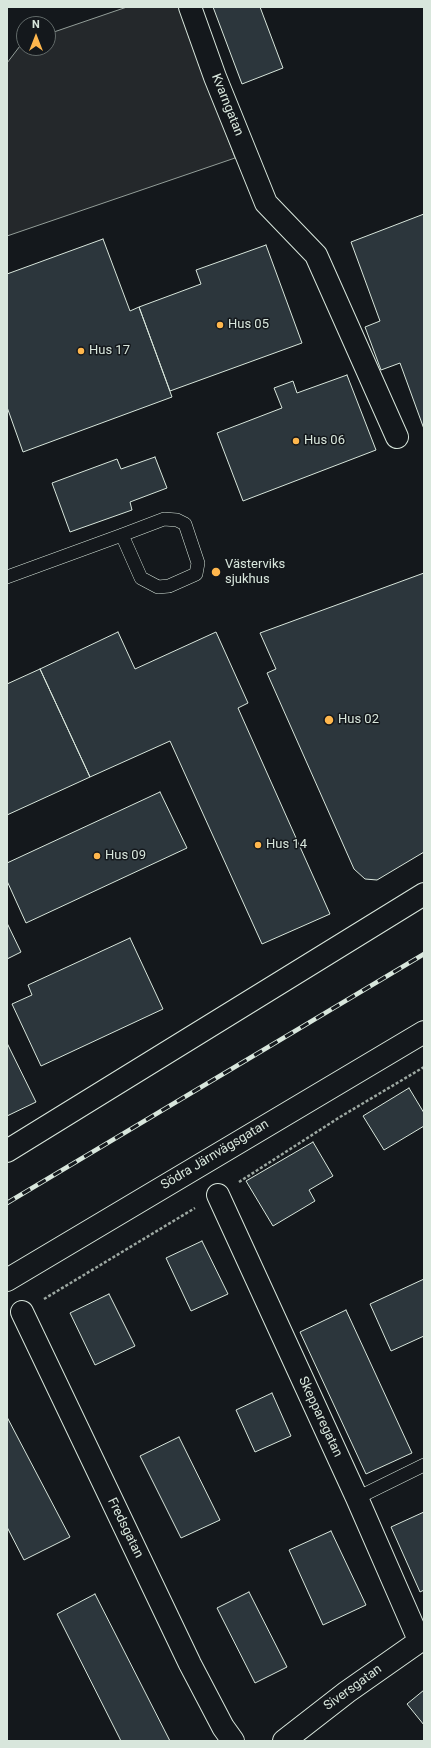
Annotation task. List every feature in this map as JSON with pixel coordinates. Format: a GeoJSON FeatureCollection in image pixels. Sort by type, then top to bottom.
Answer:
{"type":"FeatureCollection","features":[{"type":"Feature","properties":{"kind":"street","name":"Kvarngatan"},"geometry":{"type":"LineString","coordinates":[[190,7],[215,77],[266,203],[316,255],[398,437]]}},
{"type":"Feature","properties":{"kind":"street"},"geometry":{"type":"LineString","coordinates":[[7,1151],[424,894]]}},
{"type":"Feature","properties":{"kind":"street","name":"Södra Järnvägsgatan"},"geometry":{"type":"LineString","coordinates":[[7,1280],[424,1032]]}},
{"type":"Feature","properties":{"kind":"street","name":"Skepparegatan"},"geometry":{"type":"LineString","coordinates":[[218,1195],[422,1639]]}},
{"type":"Feature","properties":{"kind":"street","name":"Fredsgatan"},"geometry":{"type":"LineString","coordinates":[[22,1312],[190,1664],[223,1727],[233,1741]]}},
{"type":"Feature","properties":{"kind":"street","name":"Siversgatan"},"geometry":{"type":"LineString","coordinates":[[284,1741],[346,1692],[422,1639]]}},
{"type":"Feature","properties":{"kind":"lane"},"geometry":{"type":"LineString","coordinates":[[7,578],[164,519],[177,520],[185,524],[198,563],[196,574],[169,586],[158,588],[141,578],[122,535]]}},
{"type":"Feature","properties":{"kind":"lane"},"geometry":{"type":"LineString","coordinates":[[357,1498],[424,1465]]}},
{"type":"Feature","properties":{"kind":"shaded area"},"geometry":{"type":"Polygon","coordinates":[[[127,7],[180,7],[235,158],[7,236],[7,63],[16,51],[16,56],[56,56],[56,31],[127,7]]]}},
{"type":"Feature","properties":{"kind":"building"},"geometry":{"type":"Polygon","coordinates":[[[213,7],[260,7],[283,68],[242,84],[213,7]]]}},
{"type":"Feature","properties":{"kind":"building"},"geometry":{"type":"Polygon","coordinates":[[[424,214],[424,429],[400,363],[381,370],[365,327],[380,321],[351,242],[424,214]]]}},
{"type":"Feature","properties":{"kind":"building","name":"Hus 17"},"geometry":{"type":"Polygon","coordinates":[[[103,239],[130,311],[139,307],[172,397],[23,452],[7,407],[7,274],[103,239]]]}},
{"type":"Feature","properties":{"kind":"building","name":"Hus 05"},"geometry":{"type":"Polygon","coordinates":[[[266,245],[302,343],[170,391],[139,307],[201,284],[196,270],[266,245]]]}},
{"type":"Feature","properties":{"kind":"building","name":"Hus 06"},"geometry":{"type":"Polygon","coordinates":[[[347,375],[376,450],[243,501],[217,433],[282,408],[274,388],[293,381],[297,393],[347,375]]]}},
{"type":"Feature","properties":{"kind":"building"},"geometry":{"type":"Polygon","coordinates":[[[155,457],[167,488],[130,502],[132,510],[70,532],[52,483],[117,459],[121,469],[155,457]]]}},
{"type":"Feature","properties":{"kind":"building","name":"Hus 02"},"geometry":{"type":"Polygon","coordinates":[[[424,573],[424,852],[377,880],[365,879],[354,869],[267,673],[276,669],[260,633],[424,573]]]}},
{"type":"Feature","properties":{"kind":"building","name":"Hus 14"},"geometry":{"type":"Polygon","coordinates":[[[118,632],[135,669],[216,632],[248,703],[238,708],[330,914],[262,944],[170,741],[90,777],[40,669],[118,632]]]}},
{"type":"Feature","properties":{"kind":"building"},"geometry":{"type":"Polygon","coordinates":[[[40,669],[90,777],[7,815],[7,684],[40,669]]]}},
{"type":"Feature","properties":{"kind":"building","name":"Hus 09"},"geometry":{"type":"Polygon","coordinates":[[[160,792],[187,848],[26,923],[7,881],[7,863],[160,792]]]}},
{"type":"Feature","properties":{"kind":"building"},"geometry":{"type":"Polygon","coordinates":[[[7,923],[21,952],[7,959],[7,923]]]}},
{"type":"Feature","properties":{"kind":"building"},"geometry":{"type":"Polygon","coordinates":[[[130,938],[163,1009],[41,1066],[12,1004],[32,995],[28,985],[130,938]]]}},
{"type":"Feature","properties":{"kind":"building"},"geometry":{"type":"Polygon","coordinates":[[[7,1043],[36,1102],[7,1116],[7,1043]]]}},
{"type":"Feature","properties":{"kind":"building"},"geometry":{"type":"Polygon","coordinates":[[[409,1088],[424,1113],[424,1126],[384,1150],[363,1116],[409,1088]]]}},
{"type":"Feature","properties":{"kind":"building"},"geometry":{"type":"Polygon","coordinates":[[[313,1142],[333,1176],[309,1190],[315,1201],[273,1226],[246,1181],[313,1142]]]}},
{"type":"Feature","properties":{"kind":"building"},"geometry":{"type":"Polygon","coordinates":[[[202,1241],[228,1294],[191,1311],[166,1258],[202,1241]]]}},
{"type":"Feature","properties":{"kind":"building"},"geometry":{"type":"Polygon","coordinates":[[[424,1279],[424,1336],[391,1351],[370,1304],[424,1279]]]}},
{"type":"Feature","properties":{"kind":"building"},"geometry":{"type":"Polygon","coordinates":[[[109,1294],[135,1346],[95,1365],[70,1313],[109,1294]]]}},
{"type":"Feature","properties":{"kind":"building"},"geometry":{"type":"Polygon","coordinates":[[[346,1310],[412,1453],[366,1474],[300,1332],[346,1310]]]}},
{"type":"Feature","properties":{"kind":"building"},"geometry":{"type":"Polygon","coordinates":[[[272,1393],[291,1436],[255,1452],[236,1410],[272,1393]]]}},
{"type":"Feature","properties":{"kind":"building"},"geometry":{"type":"Polygon","coordinates":[[[7,1417],[70,1537],[24,1560],[7,1527],[7,1417]]]}},
{"type":"Feature","properties":{"kind":"building"},"geometry":{"type":"Polygon","coordinates":[[[179,1437],[220,1520],[181,1538],[140,1456],[179,1437]]]}},
{"type":"Feature","properties":{"kind":"building"},"geometry":{"type":"Polygon","coordinates":[[[424,1512],[424,1590],[420,1592],[391,1527],[424,1512]]]}},
{"type":"Feature","properties":{"kind":"building"},"geometry":{"type":"Polygon","coordinates":[[[331,1531],[366,1605],[323,1625],[289,1550],[331,1531]]]}},
{"type":"Feature","properties":{"kind":"building"},"geometry":{"type":"Polygon","coordinates":[[[249,1592],[287,1667],[255,1683],[217,1608],[249,1592]]]}},
{"type":"Feature","properties":{"kind":"building"},"geometry":{"type":"Polygon","coordinates":[[[95,1594],[170,1741],[121,1741],[57,1614],[95,1594]]]}},
{"type":"Feature","properties":{"kind":"building"},"geometry":{"type":"Polygon","coordinates":[[[424,1690],[424,1725],[407,1704],[424,1690]]]}},
{"type":"Feature","properties":{"kind":"railway"},"geometry":{"type":"LineString","coordinates":[[7,1203],[424,954]]}},
{"type":"Feature","properties":{"kind":"place","name":"Hus 05"},"geometry":{"type":"Point","coordinates":[220,325]}},
{"type":"Feature","properties":{"kind":"place","name":"Hus 17"},"geometry":{"type":"Point","coordinates":[81,351]}},
{"type":"Feature","properties":{"kind":"place","name":"Hus 06"},"geometry":{"type":"Point","coordinates":[296,441]}},
{"type":"Feature","properties":{"kind":"place","name":"Västerviks sjukhus"},"geometry":{"type":"Point","coordinates":[216,572]}},
{"type":"Feature","properties":{"kind":"place","name":"Hus 02"},"geometry":{"type":"Point","coordinates":[329,720]}},
{"type":"Feature","properties":{"kind":"place","name":"Hus 14"},"geometry":{"type":"Point","coordinates":[258,845]}},
{"type":"Feature","properties":{"kind":"place","name":"Hus 09"},"geometry":{"type":"Point","coordinates":[97,856]}}]}
